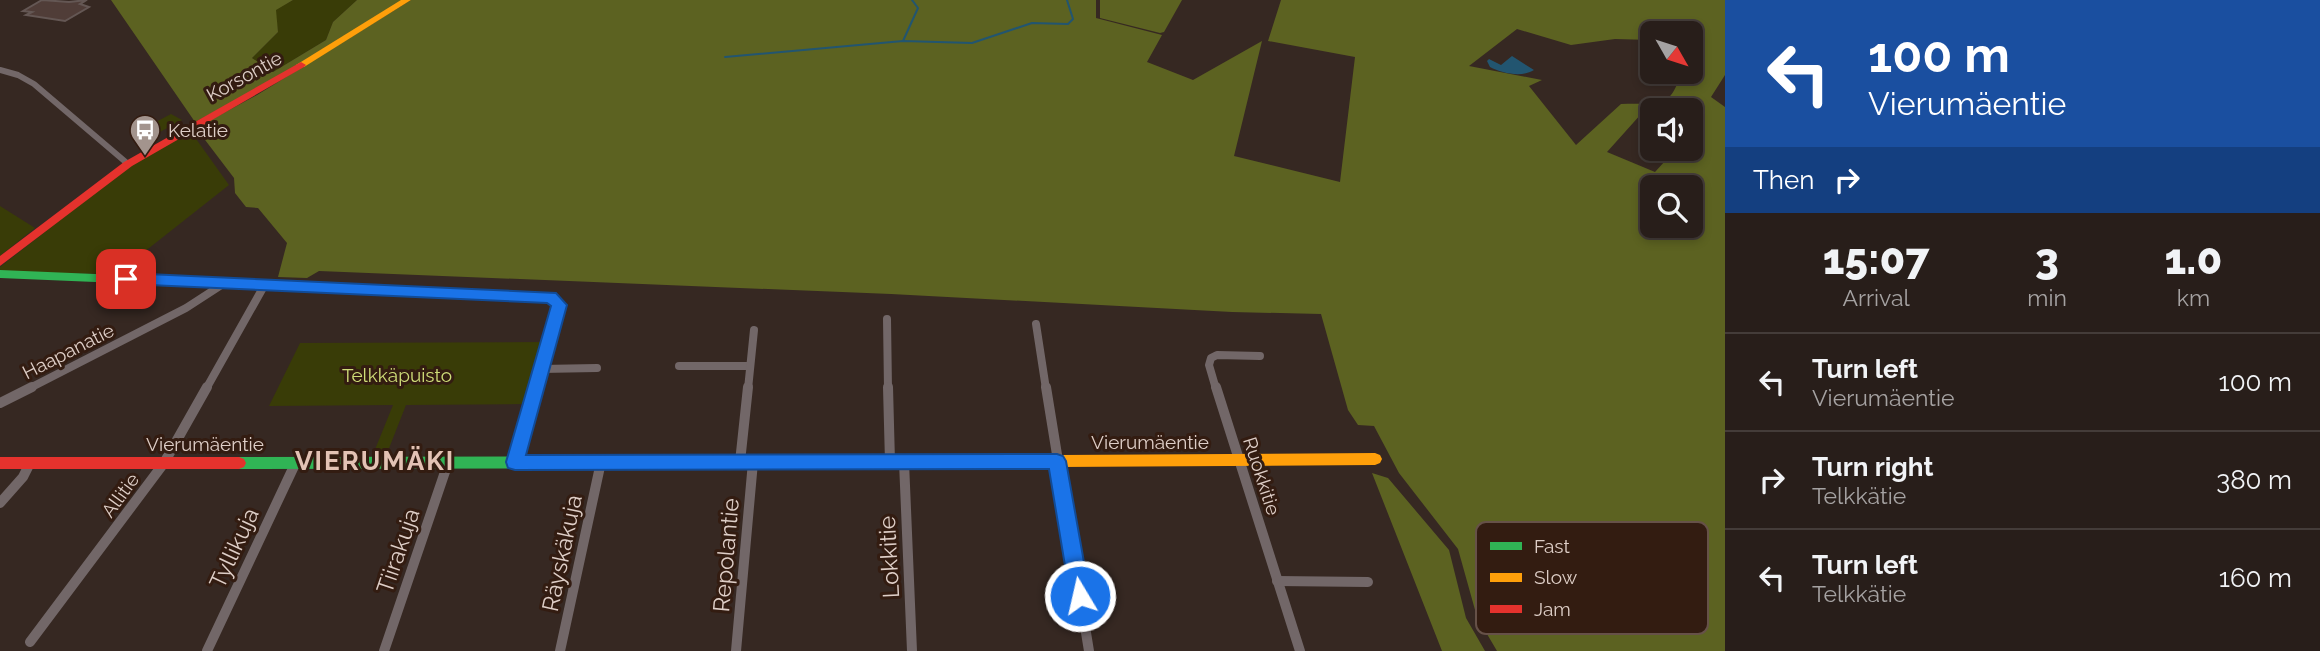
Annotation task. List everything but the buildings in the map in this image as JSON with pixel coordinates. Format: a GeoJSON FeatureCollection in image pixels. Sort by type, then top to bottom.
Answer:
{"type":"FeatureCollection","features":[{"type":"Feature","properties":{"kind":"street","name":"Korsontie"},"geometry":{"type":"LineString","coordinates":[[0,261],[128,164],[267,87],[407,0]]}},
{"type":"Feature","properties":{"kind":"street"},"geometry":{"type":"LineString","coordinates":[[0,70],[18,75],[36,85],[128,164]]}},
{"type":"Feature","properties":{"kind":"street"},"geometry":{"type":"LineString","coordinates":[[0,274],[550,297],[560,305],[515,462]]}},
{"type":"Feature","properties":{"kind":"street","name":"Haapanatie"},"geometry":{"type":"LineString","coordinates":[[0,403],[186,308],[223,284]]}},
{"type":"Feature","properties":{"kind":"street","name":"Allitie"},"geometry":{"type":"LineString","coordinates":[[30,642],[164,463],[264,286]]}},
{"type":"Feature","properties":{"kind":"street"},"geometry":{"type":"LineString","coordinates":[[887,320],[890,463]]}},
{"type":"Feature","properties":{"kind":"street"},"geometry":{"type":"LineString","coordinates":[[1036,324],[1089,651]]}},
{"type":"Feature","properties":{"kind":"street","name":"Repolantie"},"geometry":{"type":"LineString","coordinates":[[736,651],[747,462],[749,366],[754,330]]}},
{"type":"Feature","properties":{"kind":"street","name":"Ruokkitie"},"geometry":{"type":"LineString","coordinates":[[1260,356],[1217,355],[1210,360],[1238,461],[1300,651]]}},
{"type":"Feature","properties":{"kind":"street"},"geometry":{"type":"LineString","coordinates":[[680,366],[749,366]]}},
{"type":"Feature","properties":{"kind":"street"},"geometry":{"type":"LineString","coordinates":[[541,369],[597,368]]}},
{"type":"Feature","properties":{"kind":"street","name":"Vierumäentie"},"geometry":{"type":"LineString","coordinates":[[0,463],[890,463],[1375,459]]}},
{"type":"Feature","properties":{"kind":"street","name":"Tyllikuja"},"geometry":{"type":"LineString","coordinates":[[207,651],[296,462]]}},
{"type":"Feature","properties":{"kind":"street","name":"Räyskäkuja"},"geometry":{"type":"LineString","coordinates":[[560,651],[601,462]]}},
{"type":"Feature","properties":{"kind":"street","name":"Lokkitie"},"geometry":{"type":"LineString","coordinates":[[904,462],[912,651]]}},
{"type":"Feature","properties":{"kind":"street"},"geometry":{"type":"LineString","coordinates":[[0,503],[23,477],[30,463]]}},
{"type":"Feature","properties":{"kind":"street","name":"Tiirakuja"},"geometry":{"type":"LineString","coordinates":[[384,651],[448,463]]}},
{"type":"Feature","properties":{"kind":"street"},"geometry":{"type":"LineString","coordinates":[[1277,581],[1368,582]]}},
{"type":"Feature","properties":{"kind":"green space"},"geometry":{"type":"Polygon","coordinates":[[[111,0],[293,0],[276,10],[278,32],[252,58],[273,72],[326,40],[333,22],[357,0],[403,0],[266,84],[195,122],[111,0]]]}},
{"type":"Feature","properties":{"kind":"green space"},"geometry":{"type":"Polygon","coordinates":[[[293,0],[357,0],[333,22],[326,40],[273,72],[252,58],[278,32],[275,10],[293,0]]]}},
{"type":"Feature","properties":{"kind":"green space"},"geometry":{"type":"Polygon","coordinates":[[[411,0],[1096,0],[1096,18],[1162,35],[1147,62],[1193,80],[1262,41],[1234,156],[1340,182],[1355,57],[1268,41],[1281,0],[1725,0],[1725,75],[1711,97],[1725,107],[1725,651],[1497,651],[1487,634],[1708,634],[1708,522],[1476,522],[1476,613],[1458,549],[1399,473],[1374,426],[1358,425],[1348,410],[1321,314],[319,271],[307,278],[278,277],[287,243],[258,208],[246,207],[235,193],[234,178],[196,128],[257,95],[411,0]],[[1640,21],[1640,40],[1615,39],[1571,45],[1517,29],[1469,66],[1542,80],[1529,86],[1576,145],[1621,104],[1640,104],[1640,115],[1607,152],[1655,172],[1665,161],[1703,161],[1703,98],[1668,98],[1677,84],[1703,84],[1703,21],[1640,21]]]}},
{"type":"Feature","properties":{"kind":"green space"},"geometry":{"type":"Polygon","coordinates":[[[1100,0],[1182,0],[1164,32],[1160,33],[1100,18],[1100,0]]]}},
{"type":"Feature","properties":{"kind":"green space"},"geometry":{"type":"Polygon","coordinates":[[[171,114],[182,120],[147,139],[135,133],[171,114]]]}},
{"type":"Feature","properties":{"kind":"green space"},"geometry":{"type":"Polygon","coordinates":[[[189,133],[194,136],[229,185],[139,256],[107,274],[0,272],[0,267],[132,164],[189,133]]]}},
{"type":"Feature","properties":{"kind":"green space"},"geometry":{"type":"Polygon","coordinates":[[[0,206],[35,228],[0,256],[0,206]]]}},
{"type":"Feature","properties":{"kind":"green space","name":"Telkkäpuisto"},"geometry":{"type":"Polygon","coordinates":[[[544,342],[525,404],[406,405],[386,456],[372,457],[393,405],[269,406],[300,343],[544,342]]]}},
{"type":"Feature","properties":{"kind":"green space"},"geometry":{"type":"Polygon","coordinates":[[[1372,473],[1388,478],[1449,550],[1466,618],[1485,651],[1442,651],[1372,473]]]}},
{"type":"Feature","properties":{"kind":"water"},"geometry":{"type":"Polygon","coordinates":[[[1512,56],[1534,70],[1523,74],[1506,73],[1490,67],[1487,61],[1489,59],[1501,65],[1512,56]]]}},
{"type":"Feature","properties":{"kind":"waterway"},"geometry":{"type":"LineString","coordinates":[[903,41],[918,8],[912,0]]}},
{"type":"Feature","properties":{"kind":"waterway"},"geometry":{"type":"LineString","coordinates":[[903,41],[972,43],[1032,23],[1068,24],[1073,19],[1067,0]]}},
{"type":"Feature","properties":{"kind":"waterway"},"geometry":{"type":"LineString","coordinates":[[725,57],[903,41]]}},
{"type":"Feature","properties":{"kind":"traffic: fast"},"geometry":{"type":"LineString","coordinates":[[0,274],[495,295]]}},
{"type":"Feature","properties":{"kind":"traffic: fast"},"geometry":{"type":"LineString","coordinates":[[239,463],[903,462]]}},
{"type":"Feature","properties":{"kind":"traffic: slow"},"geometry":{"type":"LineString","coordinates":[[301,65],[407,0]]}},
{"type":"Feature","properties":{"kind":"traffic: slow"},"geometry":{"type":"LineString","coordinates":[[903,462],[1375,459]]}},
{"type":"Feature","properties":{"kind":"traffic: jam"},"geometry":{"type":"LineString","coordinates":[[0,262],[128,164],[301,65]]}},
{"type":"Feature","properties":{"kind":"traffic: jam"},"geometry":{"type":"LineString","coordinates":[[495,295],[550,297],[560,305],[515,462]]}},
{"type":"Feature","properties":{"kind":"traffic: jam"},"geometry":{"type":"LineString","coordinates":[[0,463],[239,463]]}},
{"type":"Feature","properties":{"kind":"place","name":"Kelatie"},"geometry":{"type":"Point","coordinates":[145,157]}},
{"type":"Feature","properties":{"kind":"district","name":"VIERUMÄKI"},"geometry":{"type":"Point","coordinates":[375,461]}},
{"type":"Feature","properties":{"kind":"route"},"geometry":{"type":"LineString","coordinates":[[126,279],[550,297],[560,305],[515,462],[1057,461],[1080,596]]}}]}
